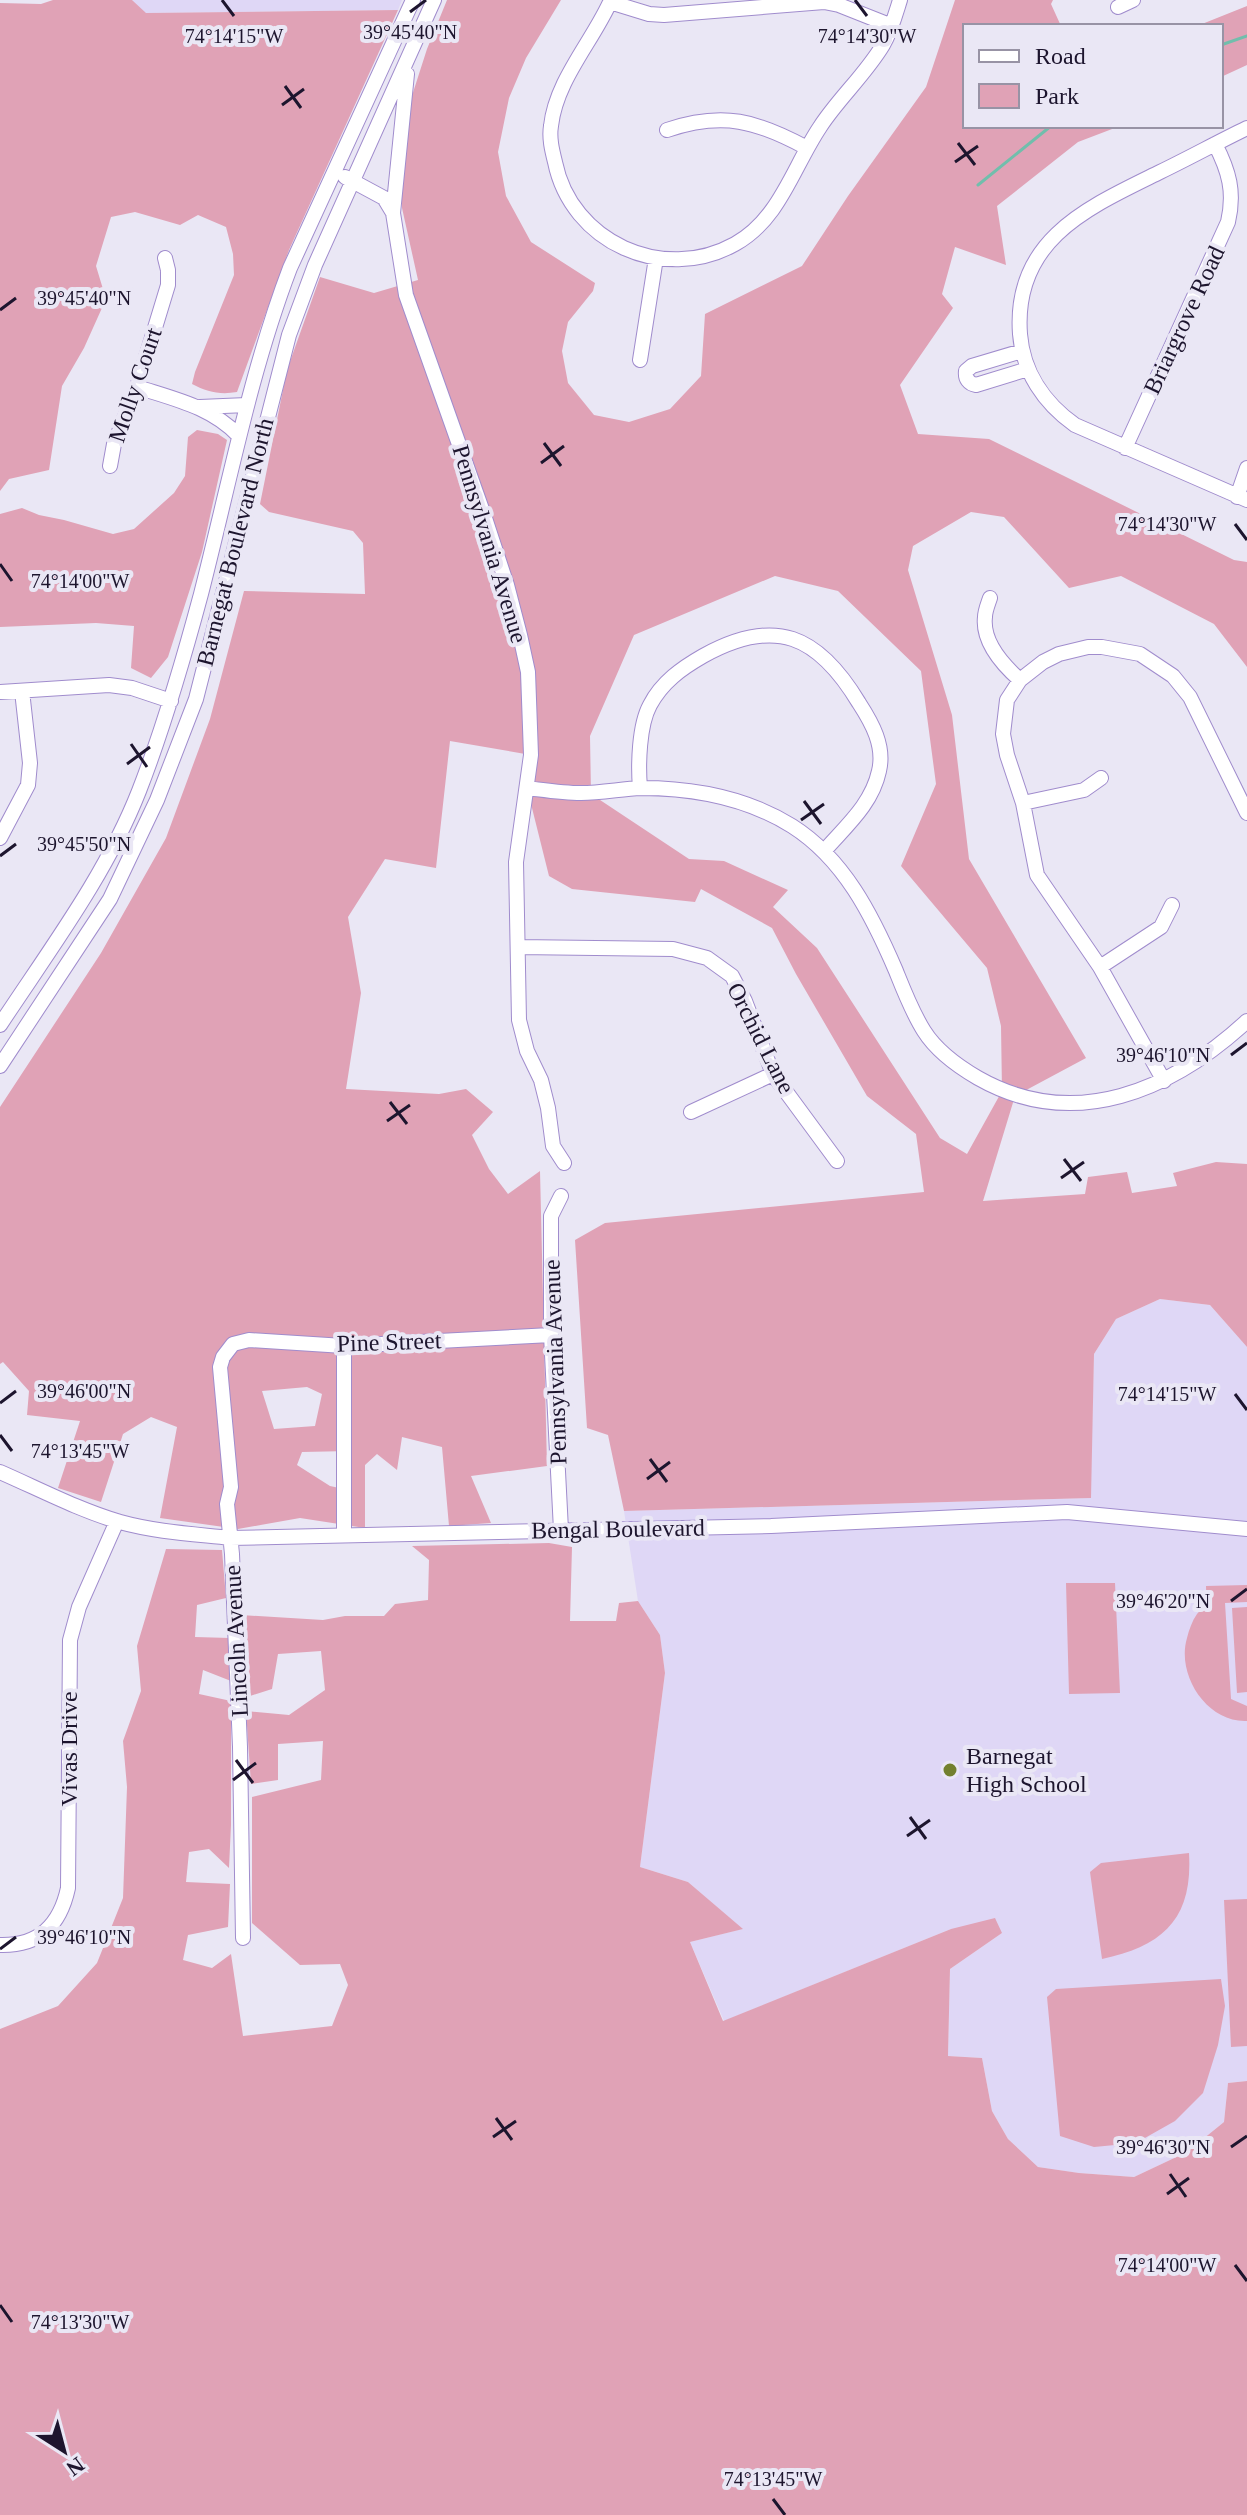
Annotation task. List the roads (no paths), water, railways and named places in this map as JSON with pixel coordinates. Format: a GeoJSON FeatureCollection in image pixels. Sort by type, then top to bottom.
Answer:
{"type":"FeatureCollection","features":[{"type":"Feature","properties":{"kind":"street","name":"Barnegat Boulevard North"},"geometry":{"type":"LineString","coordinates":[[0,1025],[89,891],[138,793],[171,701],[201,595],[239,436],[273,313],[290,268],[413,0]]}},
{"type":"Feature","properties":{"kind":"street","name":"Barnegat Boulevard North"},"geometry":{"type":"LineString","coordinates":[[0,1066],[110,899],[157,800],[196,699],[289,335],[315,265],[434,0]]}},
{"type":"Feature","properties":{"kind":"street"},"geometry":{"type":"LineString","coordinates":[[892,26],[824,2],[664,15],[649,14],[610,1],[559,96],[551,125],[551,142],[562,187],[583,220],[618,246],[656,258],[697,257],[737,243],[780,201],[821,124],[882,46],[892,26],[900,0]]}},
{"type":"Feature","properties":{"kind":"street"},"geometry":{"type":"LineString","coordinates":[[1118,7],[1133,0]]}},
{"type":"Feature","properties":{"kind":"street","name":"Pennsylvania Avenue"},"geometry":{"type":"LineString","coordinates":[[408,59],[393,213],[406,295],[507,585],[528,672],[531,755],[516,862],[519,1020],[527,1051],[541,1080],[553,1146],[564,1163]]}},
{"type":"Feature","properties":{"kind":"street"},"geometry":{"type":"LineString","coordinates":[[667,130],[696,123],[750,122],[807,148]]}},
{"type":"Feature","properties":{"kind":"street"},"geometry":{"type":"LineString","coordinates":[[1247,128],[1082,212],[1059,232],[1035,264],[1025,288],[1019,318],[1022,351],[1028,369],[1037,386],[1059,413],[1075,425],[1242,499],[1247,468]]}},
{"type":"Feature","properties":{"kind":"street","name":"Briargrove Road"},"geometry":{"type":"LineString","coordinates":[[1125,448],[1228,222],[1231,186],[1227,168],[1215,144]]}},
{"type":"Feature","properties":{"kind":"street"},"geometry":{"type":"LineString","coordinates":[[334,171],[384,198],[393,213]]}},
{"type":"Feature","properties":{"kind":"street","name":"Molly Court"},"geometry":{"type":"LineString","coordinates":[[110,466],[114,444],[137,387],[168,285],[165,258]]}},
{"type":"Feature","properties":{"kind":"street"},"geometry":{"type":"LineString","coordinates":[[640,360],[656,258]]}},
{"type":"Feature","properties":{"kind":"street"},"geometry":{"type":"LineString","coordinates":[[1022,351],[972,366],[966,371],[966,377],[976,385],[1028,369]]}},
{"type":"Feature","properties":{"kind":"street"},"geometry":{"type":"LineString","coordinates":[[137,387],[200,407],[239,436]]}},
{"type":"Feature","properties":{"kind":"street"},"geometry":{"type":"LineString","coordinates":[[200,407],[247,405]]}},
{"type":"Feature","properties":{"kind":"street"},"geometry":{"type":"LineString","coordinates":[[990,598],[984,619],[986,633],[1000,660],[1020,680]]}},
{"type":"Feature","properties":{"kind":"street"},"geometry":{"type":"LineString","coordinates":[[640,788],[638,768],[649,706],[684,666],[727,643],[758,634],[783,636],[805,643],[825,658],[846,681],[874,730],[880,749],[880,769],[873,791],[825,850]]}},
{"type":"Feature","properties":{"kind":"street"},"geometry":{"type":"LineString","coordinates":[[1164,1081],[1100,967],[1037,875],[1023,803],[1003,734],[1007,700],[1020,680],[1059,654],[1088,647],[1140,654],[1173,676],[1190,697],[1247,813]]}},
{"type":"Feature","properties":{"kind":"street"},"geometry":{"type":"LineString","coordinates":[[0,692],[109,685],[132,688],[171,701]]}},
{"type":"Feature","properties":{"kind":"street"},"geometry":{"type":"LineString","coordinates":[[0,838],[28,785],[30,763],[22,691]]}},
{"type":"Feature","properties":{"kind":"street"},"geometry":{"type":"LineString","coordinates":[[1023,803],[1084,790],[1101,778]]}},
{"type":"Feature","properties":{"kind":"street"},"geometry":{"type":"LineString","coordinates":[[527,788],[580,793],[640,788],[693,791],[743,803],[791,826],[825,850],[866,908],[925,1033],[964,1070],[1011,1094],[1056,1103],[1080,1103],[1135,1093],[1164,1081],[1202,1058],[1247,1021]]}},
{"type":"Feature","properties":{"kind":"street"},"geometry":{"type":"LineString","coordinates":[[1100,967],[1161,927],[1172,905]]}},
{"type":"Feature","properties":{"kind":"street","name":"Orchid Lane"},"geometry":{"type":"LineString","coordinates":[[518,947],[673,949],[707,958],[732,976],[773,1074],[837,1161]]}},
{"type":"Feature","properties":{"kind":"street"},"geometry":{"type":"LineString","coordinates":[[691,1112],[773,1074]]}},
{"type":"Feature","properties":{"kind":"street","name":"Pennsylvania Avenue"},"geometry":{"type":"LineString","coordinates":[[561,1196],[551,1216],[551,1335],[561,1530]]}},
{"type":"Feature","properties":{"kind":"street","name":"Pine Street"},"geometry":{"type":"LineString","coordinates":[[229,1348],[249,1340],[344,1346],[551,1335]]}},
{"type":"Feature","properties":{"kind":"street"},"geometry":{"type":"LineString","coordinates":[[344,1346],[344,1535]]}},
{"type":"Feature","properties":{"kind":"street","name":"Lincoln Avenue"},"geometry":{"type":"LineString","coordinates":[[229,1348],[220,1367],[231,1487],[227,1504],[242,1803],[243,1938]]}},
{"type":"Feature","properties":{"kind":"street","name":"Bengal Boulevard"},"geometry":{"type":"LineString","coordinates":[[0,1472],[117,1521],[230,1538],[771,1526],[1067,1512],[1247,1529]]}},
{"type":"Feature","properties":{"kind":"street","name":"Vivas Drive"},"geometry":{"type":"LineString","coordinates":[[0,1945],[30,1941],[44,1933],[57,1920],[64,1906],[68,1888],[70,1640],[79,1607],[117,1521]]}},
{"type":"Feature","properties":{"kind":"waterway"},"geometry":{"type":"LineString","coordinates":[[1223,44],[1247,36]]}},
{"type":"Feature","properties":{"kind":"waterway"},"geometry":{"type":"LineString","coordinates":[[978,185],[1049,128]]}},
{"type":"Feature","properties":{"kind":"place","name":"Barnegat High School"},"geometry":{"type":"Point","coordinates":[950,1770]}}]}
